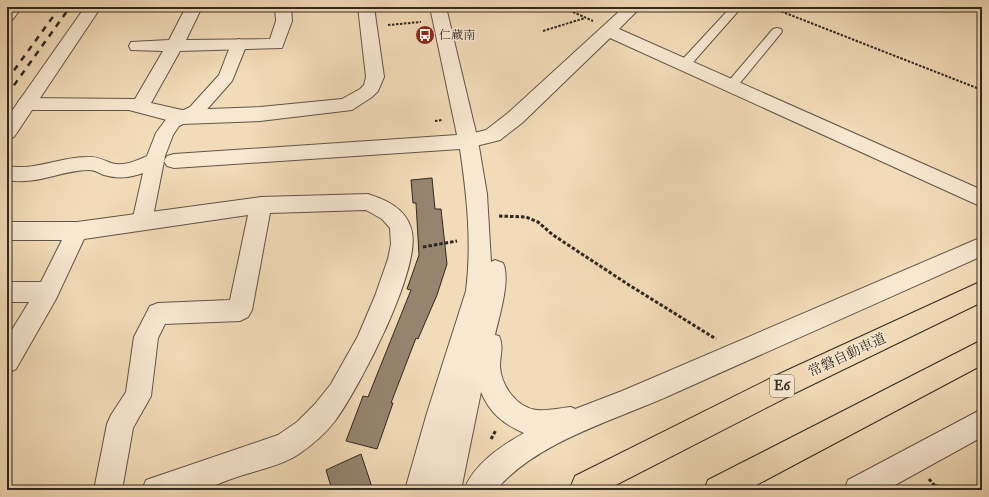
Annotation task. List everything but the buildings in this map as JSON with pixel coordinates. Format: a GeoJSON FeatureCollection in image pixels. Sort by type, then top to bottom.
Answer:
{"type":"FeatureCollection","features":[{"type":"Feature","properties":{"kind":"highway","name":"常磐自動車道"},"geometry":{"type":"LineString","coordinates":[[585,486],[786,384],[982,291]]}},
{"type":"Feature","properties":{"kind":"highway"},"geometry":{"type":"LineString","coordinates":[[718,490],[982,352]]}},
{"type":"Feature","properties":{"kind":"street"},"geometry":{"type":"LineString","coordinates":[[7,132],[93,7]]}},
{"type":"Feature","properties":{"kind":"street"},"geometry":{"type":"LineString","coordinates":[[140,106],[162,72],[194,7]]}},
{"type":"Feature","properties":{"kind":"street"},"geometry":{"type":"LineString","coordinates":[[137,46],[276,44],[284,21],[283,7]]}},
{"type":"Feature","properties":{"kind":"street"},"geometry":{"type":"LineString","coordinates":[[26,104],[109,103],[140,106],[182,117],[253,114],[346,105],[358,99],[372,87],[375,77],[370,27],[366,7]]}},
{"type":"Feature","properties":{"kind":"street"},"geometry":{"type":"LineString","coordinates":[[419,490],[440,413],[478,290],[480,245],[477,220],[477,194],[468,141],[438,7]]}},
{"type":"Feature","properties":{"kind":"street"},"geometry":{"type":"LineString","coordinates":[[7,173],[16,176],[37,174],[72,165],[85,164],[97,164],[110,172],[125,171],[165,160],[480,140],[493,135],[515,118],[632,7]]}},
{"type":"Feature","properties":{"kind":"street"},"geometry":{"type":"LineString","coordinates":[[608,30],[982,199]]}},
{"type":"Feature","properties":{"kind":"street"},"geometry":{"type":"LineString","coordinates":[[142,222],[165,160],[160,143],[165,133],[173,122],[196,111],[226,77],[239,44]]}},
{"type":"Feature","properties":{"kind":"street"},"geometry":{"type":"LineString","coordinates":[[447,490],[465,405],[489,311],[495,266],[489,217],[477,194]]}},
{"type":"Feature","properties":{"kind":"street"},"geometry":{"type":"LineString","coordinates":[[7,231],[77,231],[261,205],[368,202],[382,208],[392,215],[400,226],[402,233],[401,250],[375,329],[334,400],[307,430],[289,445],[156,490]]}},
{"type":"Feature","properties":{"kind":"street"},"geometry":{"type":"LineString","coordinates":[[108,490],[120,424],[138,396],[146,337],[158,314],[240,310],[261,205]]}},
{"type":"Feature","properties":{"kind":"street"},"geometry":{"type":"LineString","coordinates":[[7,361],[48,292],[77,231]]}},
{"type":"Feature","properties":{"kind":"street"},"geometry":{"type":"LineString","coordinates":[[478,490],[487,478],[516,454],[576,420],[624,403],[982,246]]}},
{"type":"Feature","properties":{"kind":"street"},"geometry":{"type":"LineString","coordinates":[[7,292],[48,292]]}},
{"type":"Feature","properties":{"kind":"street"},"geometry":{"type":"LineString","coordinates":[[489,311],[490,348],[488,369],[491,386],[500,400],[514,415],[536,423],[576,420]]}},
{"type":"Feature","properties":{"kind":"street"},"geometry":{"type":"LineString","coordinates":[[858,490],[982,422]]}},
{"type":"Feature","properties":{"kind":"lane"},"geometry":{"type":"LineString","coordinates":[[684,65],[735,9]]}},
{"type":"Feature","properties":{"kind":"lane"},"geometry":{"type":"LineString","coordinates":[[731,86],[777,31]]}},
{"type":"Feature","properties":{"kind":"path"},"geometry":{"type":"LineString","coordinates":[[562,7],[608,30]]}},
{"type":"Feature","properties":{"kind":"path"},"geometry":{"type":"LineString","coordinates":[[770,7],[982,90]]}},
{"type":"Feature","properties":{"kind":"path"},"geometry":{"type":"LineString","coordinates":[[543,31],[585,18]]}},
{"type":"Feature","properties":{"kind":"path"},"geometry":{"type":"LineString","coordinates":[[370,27],[421,22]]}},
{"type":"Feature","properties":{"kind":"path"},"geometry":{"type":"LineString","coordinates":[[489,217],[526,217],[538,222],[554,235],[629,285],[739,353]]}},
{"type":"Feature","properties":{"kind":"path"},"geometry":{"type":"LineString","coordinates":[[401,250],[464,240]]}},
{"type":"Feature","properties":{"kind":"path"},"geometry":{"type":"LineString","coordinates":[[934,485],[949,490]]}},
{"type":"Feature","properties":{"kind":"railway"},"geometry":{"type":"LineString","coordinates":[[7,80],[60,7]]}},
{"type":"Feature","properties":{"kind":"railway"},"geometry":{"type":"LineString","coordinates":[[7,95],[70,7]]}},
{"type":"Feature","properties":{"kind":"place","name":"仁蔵南"},"geometry":{"type":"Point","coordinates":[425,35]}}]}
